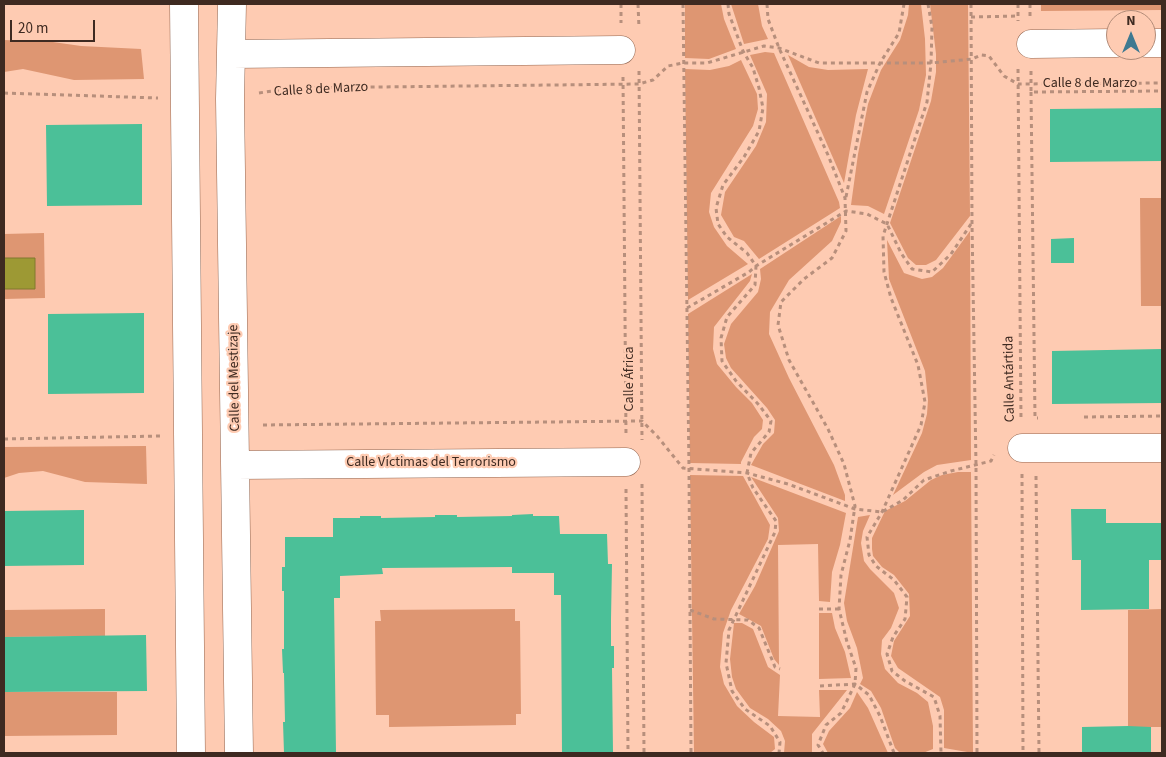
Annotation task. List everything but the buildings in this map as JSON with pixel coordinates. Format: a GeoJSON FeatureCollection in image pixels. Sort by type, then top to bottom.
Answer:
{"type":"FeatureCollection","features":[{"type":"Feature","properties":{"kind":"street"},"geometry":{"type":"LineString","coordinates":[[184,4],[191,753]]}},
{"type":"Feature","properties":{"kind":"street","name":"Calle del Mestizaje"},"geometry":{"type":"LineString","coordinates":[[232,4],[230,99],[240,753]]}},
{"type":"Feature","properties":{"kind":"street"},"geometry":{"type":"LineString","coordinates":[[1022,45],[1106,43]]}},
{"type":"Feature","properties":{"kind":"street"},"geometry":{"type":"LineString","coordinates":[[232,54],[633,49]]}},
{"type":"Feature","properties":{"kind":"street"},"geometry":{"type":"LineString","coordinates":[[1018,448],[1162,448]]}},
{"type":"Feature","properties":{"kind":"street","name":"Calle Víctimas del Terrorismo"},"geometry":{"type":"LineString","coordinates":[[236,464],[637,461]]}},
{"type":"Feature","properties":{"kind":"path"},"geometry":{"type":"LineString","coordinates":[[621,4],[633,49],[623,84],[626,421],[637,461],[628,753]]}},
{"type":"Feature","properties":{"kind":"path","name":"Calle África"},"geometry":{"type":"LineString","coordinates":[[638,4],[633,49],[639,84],[642,421],[637,461],[644,753]]}},
{"type":"Feature","properties":{"kind":"path"},"geometry":{"type":"LineString","coordinates":[[683,4],[691,753]]}},
{"type":"Feature","properties":{"kind":"path"},"geometry":{"type":"LineString","coordinates":[[728,4],[729,14],[743,51],[753,68],[760,88],[764,108],[759,131],[744,157],[724,185],[716,208],[718,224],[727,237],[747,253],[756,266],[755,285],[727,317],[721,338],[722,361],[736,381],[760,405],[771,421],[769,432],[751,453],[747,474],[753,488],[776,521],[775,532],[729,630],[726,663],[732,691],[745,709],[770,726],[780,742],[778,753]]}},
{"type":"Feature","properties":{"kind":"path"},"geometry":{"type":"LineString","coordinates":[[767,4],[768,18],[779,48],[828,155],[845,198]]}},
{"type":"Feature","properties":{"kind":"path"},"geometry":{"type":"LineString","coordinates":[[823,753],[818,745],[826,725],[841,713],[855,684],[856,668],[839,609],[841,575],[850,540],[855,506],[844,464],[828,429],[789,360],[778,325],[781,302],[804,280],[832,258],[846,231],[845,198],[867,92],[880,63],[899,33],[904,4]]}},
{"type":"Feature","properties":{"kind":"path"},"geometry":{"type":"LineString","coordinates":[[928,4],[932,26],[927,102],[883,236],[884,272],[891,298],[918,365],[924,402],[921,426],[882,512],[867,537],[869,555],[876,566],[894,580],[906,597],[906,619],[893,637],[887,654],[892,671],[934,697],[940,716],[941,753]]}},
{"type":"Feature","properties":{"kind":"path"},"geometry":{"type":"LineString","coordinates":[[971,4],[977,753]]}},
{"type":"Feature","properties":{"kind":"path","name":"Calle Antártida"},"geometry":{"type":"LineString","coordinates":[[1018,4],[1022,45],[1018,84],[1018,448],[1023,753]]}},
{"type":"Feature","properties":{"kind":"path"},"geometry":{"type":"LineString","coordinates":[[1030,4],[1030,16]]}},
{"type":"Feature","properties":{"kind":"path"},"geometry":{"type":"LineString","coordinates":[[639,84],[653,80],[668,66],[684,63],[707,63],[764,46],[779,48],[819,63],[931,63],[972,59],[981,55],[989,56],[1004,76],[1018,84]]}},
{"type":"Feature","properties":{"kind":"path","name":"Calle 8 de Marzo"},"geometry":{"type":"LineString","coordinates":[[1018,84],[1162,83]]}},
{"type":"Feature","properties":{"kind":"path","name":"Calle 8 de Marzo"},"geometry":{"type":"LineString","coordinates":[[230,99],[291,88],[639,84]]}},
{"type":"Feature","properties":{"kind":"path"},"geometry":{"type":"LineString","coordinates":[[1031,92],[1035,418],[1018,448],[1039,753]]}},
{"type":"Feature","properties":{"kind":"path"},"geometry":{"type":"LineString","coordinates":[[4,93],[185,99]]}},
{"type":"Feature","properties":{"kind":"path"},"geometry":{"type":"LineString","coordinates":[[687,308],[749,272],[846,211],[867,214],[887,224],[912,269],[932,272],[951,254],[972,223]]}},
{"type":"Feature","properties":{"kind":"path"},"geometry":{"type":"LineString","coordinates":[[1084,417],[1162,416]]}},
{"type":"Feature","properties":{"kind":"path"},"geometry":{"type":"LineString","coordinates":[[1035,418],[1045,418]]}},
{"type":"Feature","properties":{"kind":"path"},"geometry":{"type":"LineString","coordinates":[[236,425],[642,421],[658,436],[683,468],[747,474],[788,484],[855,509],[882,512],[903,500],[924,480],[990,461],[1018,448]]}},
{"type":"Feature","properties":{"kind":"path"},"geometry":{"type":"LineString","coordinates":[[4,439],[188,435]]}},
{"type":"Feature","properties":{"kind":"path"},"geometry":{"type":"LineString","coordinates":[[819,609],[839,609]]}},
{"type":"Feature","properties":{"kind":"path"},"geometry":{"type":"LineString","coordinates":[[690,610],[714,618],[748,620],[759,628],[775,667],[780,669]]}},
{"type":"Feature","properties":{"kind":"path"},"geometry":{"type":"LineString","coordinates":[[820,686],[855,684],[869,695],[880,716],[894,753]]}},
{"type":"Feature","properties":{"kind":"shaded area"},"geometry":{"type":"Polygon","coordinates":[[[685,4],[721,4],[724,19],[736,49],[709,59],[685,58],[685,4]]]}},
{"type":"Feature","properties":{"kind":"shaded area"},"geometry":{"type":"Polygon","coordinates":[[[731,4],[758,4],[762,26],[768,39],[744,44],[731,4]]]}},
{"type":"Feature","properties":{"kind":"shaded area"},"geometry":{"type":"Polygon","coordinates":[[[909,4],[921,4],[925,39],[926,75],[919,110],[884,214],[868,206],[851,205],[858,154],[868,104],[881,70],[900,40],[908,15],[909,4]]]}},
{"type":"Feature","properties":{"kind":"shaded area"},"geometry":{"type":"Polygon","coordinates":[[[930,4],[968,4],[970,216],[936,260],[926,265],[916,265],[908,258],[890,223],[931,101],[936,72],[936,54],[930,4]]]}},
{"type":"Feature","properties":{"kind":"shaded area"},"geometry":{"type":"Polygon","coordinates":[[[1041,4],[1162,4],[1162,10],[1041,11],[1041,4]]]}},
{"type":"Feature","properties":{"kind":"shaded area"},"geometry":{"type":"Polygon","coordinates":[[[4,40],[141,49],[144,79],[74,80],[23,69],[4,72],[4,40]]]}},
{"type":"Feature","properties":{"kind":"shaded area"},"geometry":{"type":"Polygon","coordinates":[[[765,52],[774,53],[840,208],[759,259],[744,241],[734,237],[721,215],[725,192],[756,146],[766,122],[767,94],[750,55],[765,52]]]}},
{"type":"Feature","properties":{"kind":"shaded area"},"geometry":{"type":"Polygon","coordinates":[[[788,55],[809,67],[828,70],[868,69],[856,115],[844,183],[788,55]]]}},
{"type":"Feature","properties":{"kind":"shaded area"},"geometry":{"type":"Polygon","coordinates":[[[741,60],[757,94],[758,109],[753,126],[711,193],[709,212],[714,227],[727,246],[748,264],[688,300],[685,69],[710,70],[729,66],[741,60]]]}},
{"type":"Feature","properties":{"kind":"shaded area"},"geometry":{"type":"Polygon","coordinates":[[[1140,198],[1162,198],[1162,306],[1141,306],[1140,198]]]}},
{"type":"Feature","properties":{"kind":"shaded area"},"geometry":{"type":"Polygon","coordinates":[[[841,216],[841,222],[832,241],[789,280],[770,312],[769,334],[789,378],[834,465],[845,495],[845,501],[751,465],[763,444],[774,433],[775,420],[767,408],[731,368],[726,358],[724,344],[731,324],[758,292],[761,279],[760,269],[841,216]]]}},
{"type":"Feature","properties":{"kind":"shaded area"},"geometry":{"type":"Polygon","coordinates":[[[970,231],[971,460],[937,465],[924,472],[893,495],[922,433],[927,414],[928,400],[925,371],[889,279],[887,240],[904,273],[922,279],[932,277],[943,268],[970,231]]]}},
{"type":"Feature","properties":{"kind":"shaded area"},"geometry":{"type":"Polygon","coordinates":[[[44,233],[45,298],[4,299],[4,234],[44,233]]]}},
{"type":"Feature","properties":{"kind":"shaded area"},"geometry":{"type":"Polygon","coordinates":[[[4,258],[35,258],[35,289],[4,289],[4,258]]]}},
{"type":"Feature","properties":{"kind":"shaded area"},"geometry":{"type":"Polygon","coordinates":[[[752,274],[750,281],[714,327],[713,349],[717,364],[752,403],[763,420],[762,429],[754,437],[741,464],[690,463],[688,314],[752,274]]]}},
{"type":"Feature","properties":{"kind":"shaded area"},"geometry":{"type":"Polygon","coordinates":[[[146,446],[147,484],[85,482],[43,471],[19,473],[4,478],[4,447],[146,446]]]}},
{"type":"Feature","properties":{"kind":"shaded area"},"geometry":{"type":"Polygon","coordinates":[[[971,472],[973,753],[944,748],[944,710],[940,697],[898,668],[891,656],[894,641],[910,616],[909,594],[894,575],[882,567],[873,556],[872,549],[872,538],[885,511],[905,501],[931,480],[942,475],[971,472]]]}},
{"type":"Feature","properties":{"kind":"shaded area"},"geometry":{"type":"Polygon","coordinates":[[[690,475],[743,476],[770,525],[768,539],[731,610],[723,633],[720,667],[724,684],[737,706],[774,737],[775,749],[770,753],[694,753],[690,475]]]}},
{"type":"Feature","properties":{"kind":"shaded area"},"geometry":{"type":"Polygon","coordinates":[[[751,477],[846,513],[840,545],[832,572],[830,602],[819,601],[818,544],[778,545],[779,665],[774,659],[761,626],[739,614],[755,586],[779,531],[778,518],[751,477]]]}},
{"type":"Feature","properties":{"kind":"shaded area"},"geometry":{"type":"Polygon","coordinates":[[[870,515],[863,531],[861,543],[864,561],[894,593],[899,608],[891,628],[882,640],[881,654],[885,669],[898,683],[917,693],[928,702],[933,726],[933,749],[923,753],[900,753],[895,748],[881,708],[871,691],[860,684],[863,678],[857,648],[847,621],[844,603],[858,517],[870,515]]]}},
{"type":"Feature","properties":{"kind":"shaded area"},"geometry":{"type":"Polygon","coordinates":[[[105,609],[105,636],[4,637],[4,610],[105,609]]]}},
{"type":"Feature","properties":{"kind":"shaded area"},"geometry":{"type":"Polygon","coordinates":[[[515,609],[515,621],[520,621],[521,714],[516,714],[516,725],[389,727],[389,715],[376,715],[375,621],[381,621],[380,610],[515,609]]]}},
{"type":"Feature","properties":{"kind":"shaded area"},"geometry":{"type":"Polygon","coordinates":[[[1162,609],[1162,727],[1128,727],[1128,610],[1162,609]]]}},
{"type":"Feature","properties":{"kind":"shaded area"},"geometry":{"type":"Polygon","coordinates":[[[819,613],[832,613],[835,628],[845,652],[851,678],[819,679],[819,613]]]}},
{"type":"Feature","properties":{"kind":"shaded area"},"geometry":{"type":"Polygon","coordinates":[[[734,623],[742,623],[753,629],[768,667],[780,675],[778,716],[820,717],[819,690],[847,690],[812,734],[812,753],[784,753],[785,741],[781,731],[768,719],[750,708],[736,689],[732,677],[730,659],[734,623]]]}},
{"type":"Feature","properties":{"kind":"shaded area"},"geometry":{"type":"Polygon","coordinates":[[[4,692],[117,692],[117,735],[4,736],[4,692]]]}},
{"type":"Feature","properties":{"kind":"shaded area"},"geometry":{"type":"Polygon","coordinates":[[[857,692],[868,708],[888,753],[828,753],[823,744],[829,731],[850,708],[857,692]]]}}]}
